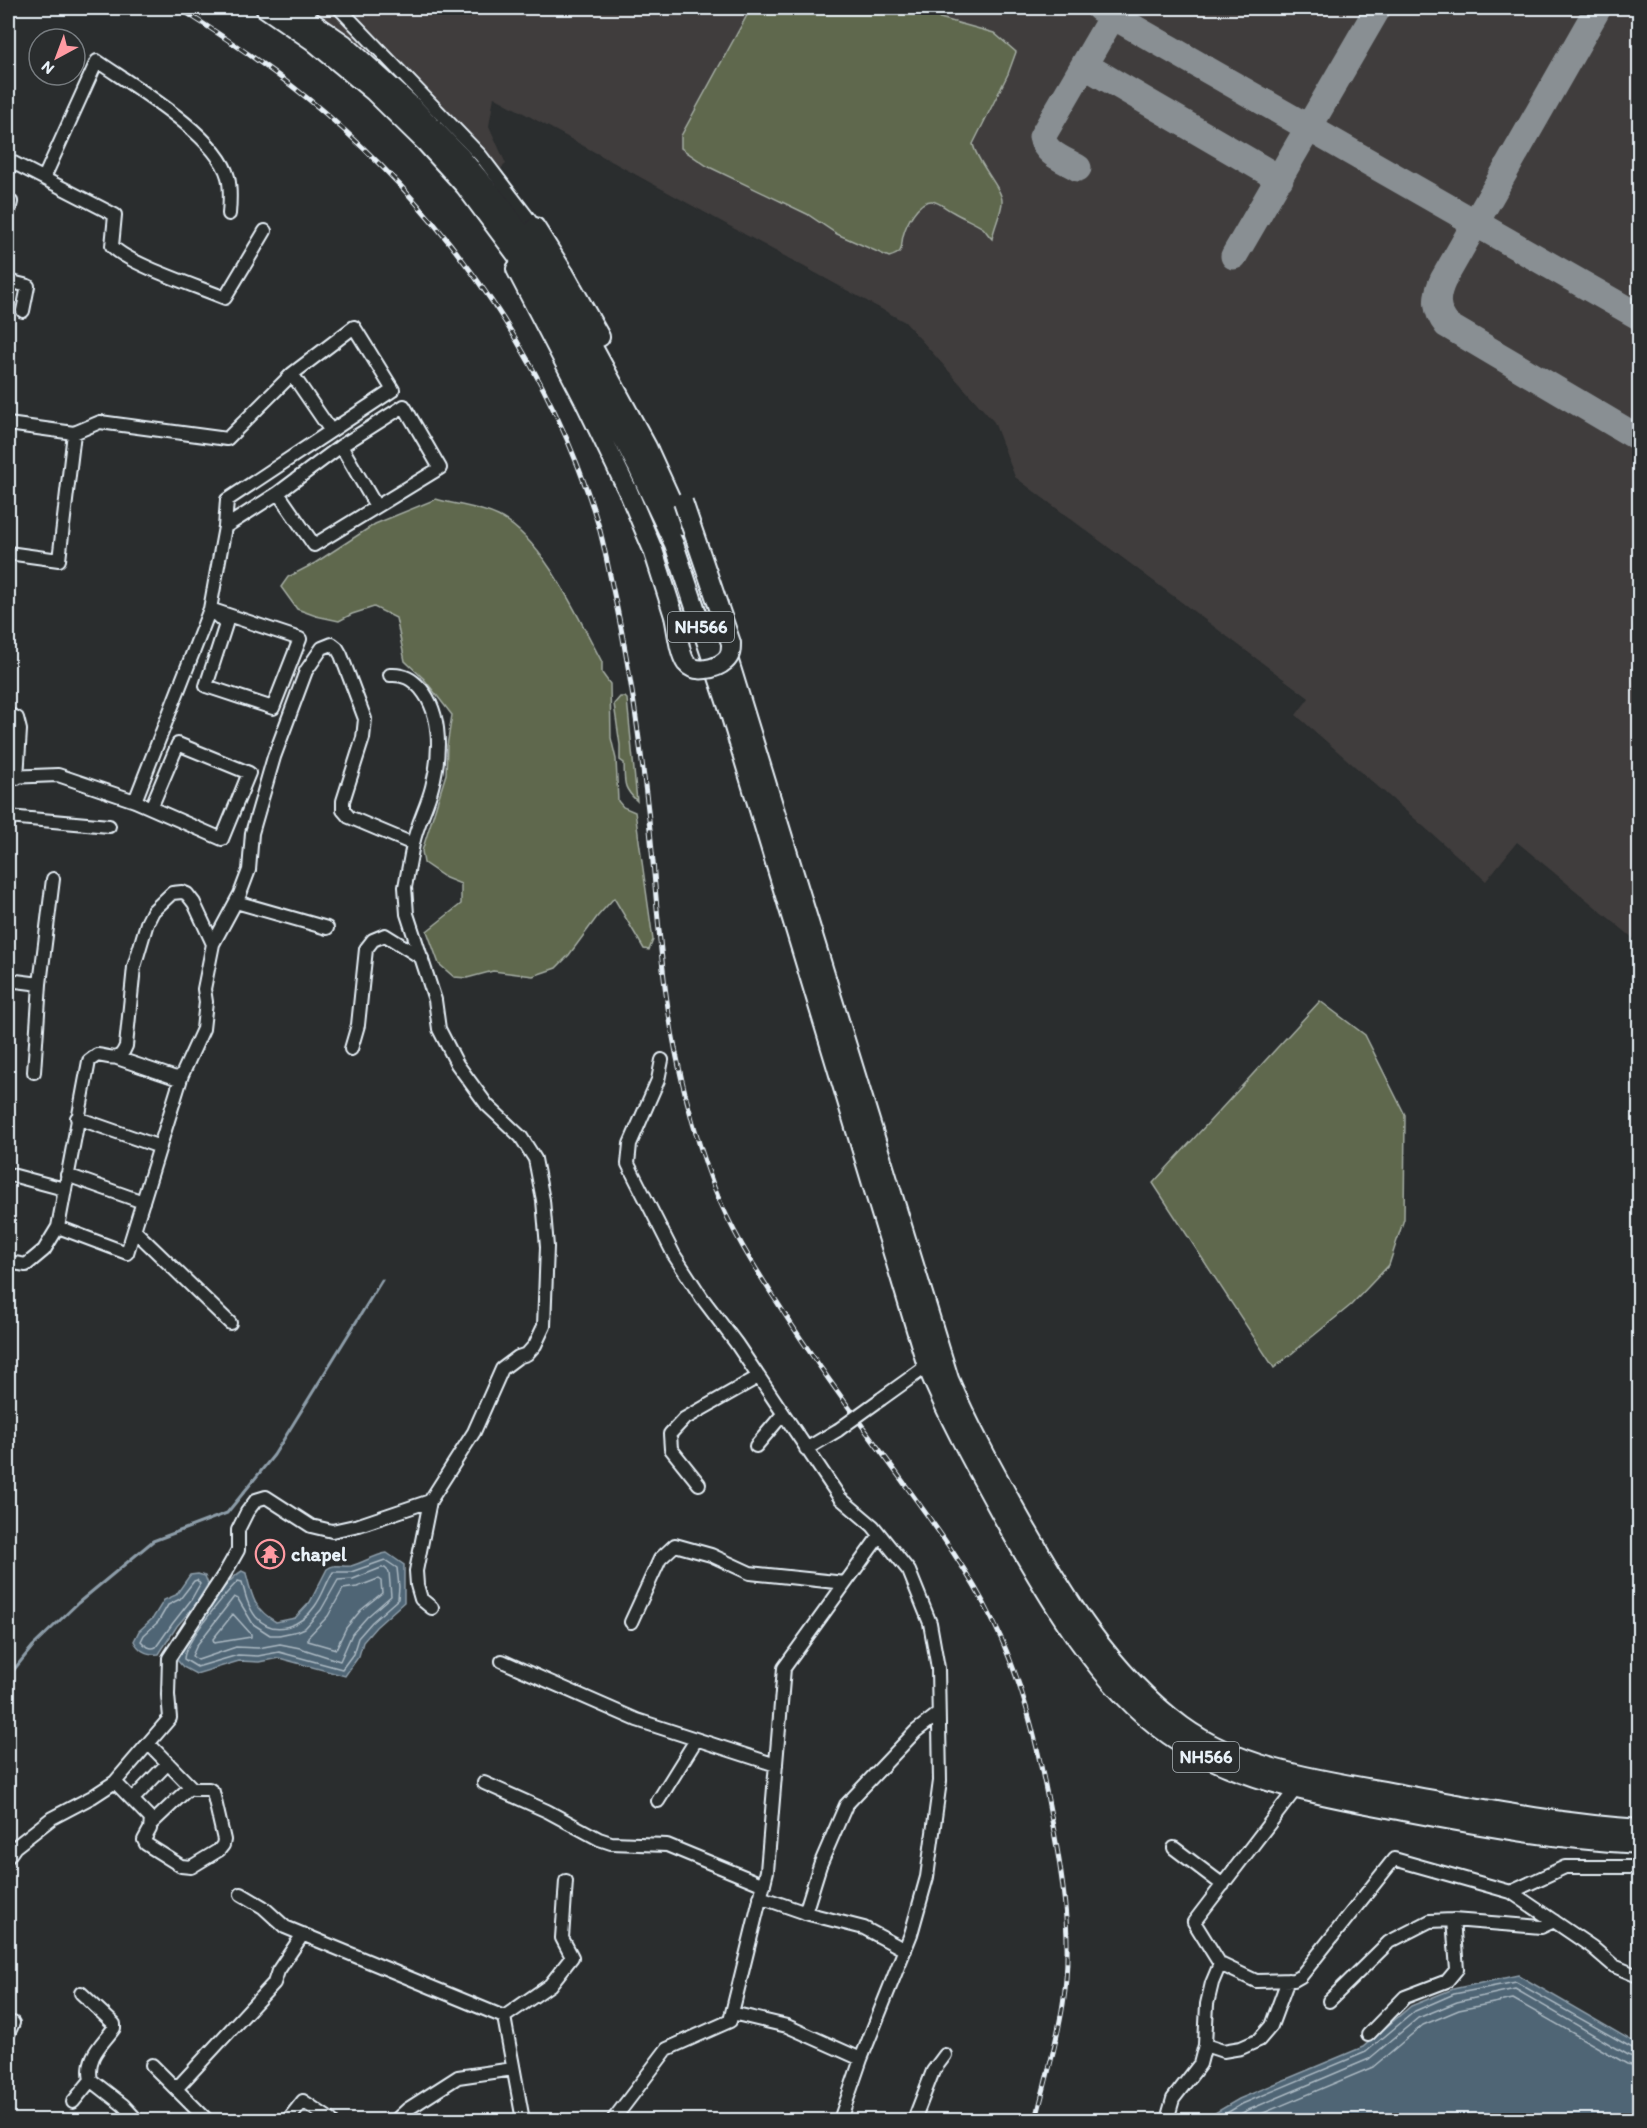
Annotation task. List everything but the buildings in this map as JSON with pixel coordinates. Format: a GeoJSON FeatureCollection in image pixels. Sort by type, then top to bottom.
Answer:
{"type":"FeatureCollection","features":[{"type":"Feature","properties":{"kind":"highway","name":"NH566"},"geometry":{"type":"LineString","coordinates":[[265,8],[313,41],[380,99],[465,186],[511,247],[545,298],[596,385],[674,544],[728,707],[927,1366],[944,1408],[1020,1547],[1068,1625],[1099,1667],[1148,1719],[1188,1748],[1240,1773],[1295,1790],[1490,1827],[1588,1841],[1640,1844]]}},
{"type":"Feature","properties":{"kind":"highway","name":"NH566"},"geometry":{"type":"LineString","coordinates":[[292,8],[344,44],[414,108],[461,157],[535,227],[564,299],[647,447],[678,511],[698,565],[949,1379],[965,1418],[1063,1593],[1105,1652],[1142,1692],[1183,1726],[1246,1759],[1323,1780],[1528,1818],[1640,1829]]}},
{"type":"Feature","properties":{"kind":"highway"},"geometry":{"type":"LineString","coordinates":[[511,247],[518,275],[584,400],[628,491],[652,550],[674,616],[684,658],[689,666],[699,670],[718,665],[729,655],[731,643],[683,502],[661,452],[586,312],[535,227]]}},
{"type":"Feature","properties":{"kind":"street"},"geometry":{"type":"LineString","coordinates":[[339,8],[481,156],[535,227]]}},
{"type":"Feature","properties":{"kind":"street"},"geometry":{"type":"LineString","coordinates":[[44,178],[97,61],[170,111],[209,144],[222,162],[228,177],[229,214]]}},
{"type":"Feature","properties":{"kind":"street"},"geometry":{"type":"LineString","coordinates":[[8,160],[115,215],[112,246],[116,251],[131,260],[225,298],[265,231]]}},
{"type":"Feature","properties":{"kind":"street"},"geometry":{"type":"LineString","coordinates":[[8,200],[11,202],[8,214]]}},
{"type":"Feature","properties":{"kind":"street"},"geometry":{"type":"LineString","coordinates":[[8,281],[28,286],[23,311]]}},
{"type":"Feature","properties":{"kind":"street"},"geometry":{"type":"LineString","coordinates":[[8,424],[74,434],[100,422],[227,439],[292,374],[354,327],[393,390],[227,500],[225,527],[210,609],[135,801]]}},
{"type":"Feature","properties":{"kind":"street"},"geometry":{"type":"LineString","coordinates":[[292,374],[331,431]]}},
{"type":"Feature","properties":{"kind":"street"},"geometry":{"type":"LineString","coordinates":[[225,527],[278,493],[341,446],[404,406],[440,468],[314,544],[278,493]]}},
{"type":"Feature","properties":{"kind":"street"},"geometry":{"type":"LineString","coordinates":[[8,553],[59,560],[74,434]]}},
{"type":"Feature","properties":{"kind":"street"},"geometry":{"type":"LineString","coordinates":[[341,446],[376,506]]}},
{"type":"Feature","properties":{"kind":"street"},"geometry":{"type":"LineString","coordinates":[[210,609],[300,639],[273,708],[206,686],[226,624],[210,609]]}},
{"type":"Feature","properties":{"kind":"street"},"geometry":{"type":"LineString","coordinates":[[58,1227],[128,1252],[182,1076],[203,1029],[206,1002],[204,989],[213,944],[236,902],[249,870],[252,833],[261,796],[286,722],[306,671],[322,648],[332,644],[337,648],[365,719],[363,738],[343,801],[343,810],[349,817],[413,844]]}},
{"type":"Feature","properties":{"kind":"street"},"geometry":{"type":"LineString","coordinates":[[390,675],[400,674],[417,684],[427,696],[436,720],[438,761],[432,789],[416,830],[405,887],[411,931],[435,1000],[439,1029],[457,1064],[487,1105],[521,1137],[535,1159],[543,1200],[547,1247],[544,1326],[536,1345],[527,1354],[518,1357],[502,1369],[474,1432],[430,1501],[416,1571],[421,1599],[432,1608]]}},
{"type":"Feature","properties":{"kind":"street"},"geometry":{"type":"LineString","coordinates":[[8,714],[17,718],[21,730],[12,778],[58,775],[135,801],[151,808],[222,838],[249,773],[178,744],[151,808]]}},
{"type":"Feature","properties":{"kind":"street"},"geometry":{"type":"LineString","coordinates":[[8,817],[108,826]]}},
{"type":"Feature","properties":{"kind":"street"},"geometry":{"type":"LineString","coordinates":[[34,1072],[40,984],[53,879]]}},
{"type":"Feature","properties":{"kind":"street"},"geometry":{"type":"LineString","coordinates":[[117,1058],[122,1055],[126,1046],[134,967],[147,923],[153,911],[172,893],[187,894],[194,903],[213,944]]}},
{"type":"Feature","properties":{"kind":"street"},"geometry":{"type":"LineString","coordinates":[[236,902],[327,928]]}},
{"type":"Feature","properties":{"kind":"street"},"geometry":{"type":"LineString","coordinates":[[351,1049],[358,1025],[366,949],[373,940],[385,935],[422,958]]}},
{"type":"Feature","properties":{"kind":"street"},"geometry":{"type":"LineString","coordinates":[[8,980],[40,984]]}},
{"type":"Feature","properties":{"kind":"street"},"geometry":{"type":"LineString","coordinates":[[8,1262],[26,1265],[44,1250],[58,1227],[88,1062],[97,1055],[117,1058],[173,1077],[182,1076]]}},
{"type":"Feature","properties":{"kind":"street"},"geometry":{"type":"LineString","coordinates":[[663,1060],[658,1080],[630,1144],[628,1164],[674,1255],[806,1449],[840,1498],[873,1526],[909,1571],[930,1623],[938,1668],[940,1781],[927,1877],[905,1950],[861,2059],[840,2121]]}},
{"type":"Feature","properties":{"kind":"street"},"geometry":{"type":"LineString","coordinates":[[77,1118],[160,1147]]}},
{"type":"Feature","properties":{"kind":"street"},"geometry":{"type":"LineString","coordinates":[[8,1174],[64,1189]]}},
{"type":"Feature","properties":{"kind":"street"},"geometry":{"type":"LineString","coordinates":[[67,1175],[143,1202]]}},
{"type":"Feature","properties":{"kind":"street"},"geometry":{"type":"LineString","coordinates":[[134,1230],[230,1323]]}},
{"type":"Feature","properties":{"kind":"street"},"geometry":{"type":"LineString","coordinates":[[806,1449],[838,1430],[927,1366],[939,1348]]}},
{"type":"Feature","properties":{"kind":"street"},"geometry":{"type":"LineString","coordinates":[[699,1484],[672,1449],[670,1434],[684,1419],[758,1377]]}},
{"type":"Feature","properties":{"kind":"street"},"geometry":{"type":"LineString","coordinates":[[756,1446],[783,1414]]}},
{"type":"Feature","properties":{"kind":"street"},"geometry":{"type":"LineString","coordinates":[[8,1857],[15,1847],[52,1818],[115,1782],[170,1718],[169,1658],[238,1550],[238,1530],[256,1500],[266,1497],[311,1526],[332,1531],[359,1525],[430,1501]]}},
{"type":"Feature","properties":{"kind":"street"},"geometry":{"type":"LineString","coordinates":[[613,2121],[667,2049],[730,2020],[767,1871],[784,1668],[880,1535]]}},
{"type":"Feature","properties":{"kind":"street"},"geometry":{"type":"LineString","coordinates":[[632,1622],[660,1559],[675,1545],[711,1555],[750,1573],[845,1583]]}},
{"type":"Feature","properties":{"kind":"street"},"geometry":{"type":"LineString","coordinates":[[502,1661],[637,1720],[776,1765]]}},
{"type":"Feature","properties":{"kind":"street"},"geometry":{"type":"LineString","coordinates":[[805,1913],[820,1865],[846,1805],[916,1731],[939,1714]]}},
{"type":"Feature","properties":{"kind":"street"},"geometry":{"type":"LineString","coordinates":[[658,1801],[696,1740]]}},
{"type":"Feature","properties":{"kind":"street"},"geometry":{"type":"LineString","coordinates":[[149,1744],[190,1787],[209,1789],[213,1792],[224,1845],[191,1867],[181,1866],[146,1844],[144,1840],[151,1824],[190,1787]]}},
{"type":"Feature","properties":{"kind":"street"},"geometry":{"type":"LineString","coordinates":[[133,1799],[168,1763]]}},
{"type":"Feature","properties":{"kind":"street"},"geometry":{"type":"LineString","coordinates":[[115,1782],[151,1819],[151,1824]]}},
{"type":"Feature","properties":{"kind":"street"},"geometry":{"type":"LineString","coordinates":[[484,1783],[547,1810],[599,1839],[611,1843],[667,1845],[805,1913],[864,1928],[905,1950]]}},
{"type":"Feature","properties":{"kind":"street"},"geometry":{"type":"LineString","coordinates":[[1295,1790],[1194,1922],[1220,1964],[1256,1981],[1287,1980],[1301,1976],[1394,1859],[1511,1892],[1592,1947],[1614,1966],[1640,1977]]}},
{"type":"Feature","properties":{"kind":"street"},"geometry":{"type":"LineString","coordinates":[[1174,1848],[1223,1885]]}},
{"type":"Feature","properties":{"kind":"street"},"geometry":{"type":"LineString","coordinates":[[1511,1892],[1565,1867],[1640,1867]]}},
{"type":"Feature","properties":{"kind":"street"},"geometry":{"type":"LineString","coordinates":[[504,2018],[550,1985],[572,1957],[562,1938],[566,1881]]}},
{"type":"Feature","properties":{"kind":"street"},"geometry":{"type":"LineString","coordinates":[[241,1894],[263,1907],[285,1927],[504,2018]]}},
{"type":"Feature","properties":{"kind":"street"},"geometry":{"type":"LineString","coordinates":[[1329,2001],[1389,1942],[1430,1922],[1453,1920],[1540,1928],[1554,1921]]}},
{"type":"Feature","properties":{"kind":"street"},"geometry":{"type":"LineString","coordinates":[[1368,2035],[1405,1997],[1447,1981],[1457,1969],[1453,1920]]}},
{"type":"Feature","properties":{"kind":"street"},"geometry":{"type":"LineString","coordinates":[[176,2089],[274,1983],[278,1971],[303,1934]]}},
{"type":"Feature","properties":{"kind":"street"},"geometry":{"type":"LineString","coordinates":[[1167,2121],[1173,2099],[1200,2064],[1205,2045],[1207,2004],[1220,1964]]}},
{"type":"Feature","properties":{"kind":"street"},"geometry":{"type":"LineString","coordinates":[[1205,2045],[1224,2051],[1241,2048],[1259,2040],[1271,2026],[1287,1980]]}},
{"type":"Feature","properties":{"kind":"street"},"geometry":{"type":"LineString","coordinates":[[81,1993],[114,2024],[114,2028],[90,2061],[89,2069],[92,2079],[123,2105],[137,2121]]}},
{"type":"Feature","properties":{"kind":"street"},"geometry":{"type":"LineString","coordinates":[[732,2013],[787,2026],[861,2059]]}},
{"type":"Feature","properties":{"kind":"street"},"geometry":{"type":"LineString","coordinates":[[504,2018],[523,2121]]}},
{"type":"Feature","properties":{"kind":"street"},"geometry":{"type":"LineString","coordinates":[[914,2121],[933,2071],[945,2055]]}},
{"type":"Feature","properties":{"kind":"street"},"geometry":{"type":"LineString","coordinates":[[152,2065],[207,2121]]}},
{"type":"Feature","properties":{"kind":"street"},"geometry":{"type":"LineString","coordinates":[[396,2121],[408,2109],[458,2078],[513,2069]]}},
{"type":"Feature","properties":{"kind":"street"},"geometry":{"type":"LineString","coordinates":[[73,2102],[92,2079]]}},
{"type":"Feature","properties":{"kind":"street"},"geometry":{"type":"LineString","coordinates":[[288,2121],[303,2101],[331,2121]]}},
{"type":"Feature","properties":{"kind":"shaded area"},"geometry":{"type":"Polygon","coordinates":[[[303,8],[1639,8],[1639,943],[1517,842],[1486,881],[1296,715],[1309,698],[1015,477],[994,422],[905,322],[494,97],[489,126],[506,164],[480,187],[303,8]]]}},
{"type":"Feature","properties":{"kind":"green space"},"geometry":{"type":"Polygon","coordinates":[[[751,8],[904,8],[994,33],[1016,52],[1008,74],[973,144],[1002,202],[992,239],[980,226],[932,201],[917,208],[903,236],[900,252],[889,257],[837,234],[807,214],[707,166],[681,148],[681,136],[751,8]]]}},
{"type":"Feature","properties":{"kind":"green space"},"geometry":{"type":"Polygon","coordinates":[[[436,499],[498,516],[530,542],[558,581],[602,662],[602,673],[610,684],[611,738],[616,759],[618,801],[623,807],[635,812],[653,940],[649,950],[644,949],[614,898],[556,968],[533,976],[493,971],[467,978],[454,977],[439,964],[427,931],[461,904],[461,884],[446,878],[424,863],[422,851],[446,774],[447,746],[452,715],[424,679],[405,661],[396,618],[374,607],[339,621],[316,616],[297,609],[281,587],[288,577],[315,563],[375,524],[436,499]]]}},
{"type":"Feature","properties":{"kind":"green space"},"geometry":{"type":"Polygon","coordinates":[[[620,697],[627,699],[637,801],[627,788],[624,763],[620,760],[614,704],[620,697]]]}},
{"type":"Feature","properties":{"kind":"green space"},"geometry":{"type":"Polygon","coordinates":[[[1320,1001],[1365,1035],[1405,1115],[1404,1219],[1389,1265],[1351,1305],[1274,1368],[1153,1183],[1320,1001]]]}},
{"type":"Feature","properties":{"kind":"water"},"geometry":{"type":"Polygon","coordinates":[[[387,1553],[404,1565],[404,1602],[363,1642],[359,1656],[345,1676],[279,1658],[259,1662],[239,1661],[196,1674],[183,1667],[177,1660],[186,1639],[204,1612],[225,1586],[242,1571],[246,1573],[252,1596],[258,1607],[276,1622],[295,1618],[310,1602],[330,1567],[351,1566],[387,1553]]]}},
{"type":"Feature","properties":{"kind":"water"},"geometry":{"type":"Polygon","coordinates":[[[190,1575],[205,1576],[208,1584],[159,1654],[141,1650],[134,1641],[139,1631],[153,1618],[164,1600],[176,1595],[190,1575]]]}},
{"type":"Feature","properties":{"kind":"water"},"geometry":{"type":"Polygon","coordinates":[[[1518,1975],[1639,2045],[1639,2120],[1203,2120],[1239,2099],[1363,2047],[1411,2006],[1453,1989],[1518,1975]]]}},
{"type":"Feature","properties":{"kind":"waterway"},"geometry":{"type":"LineString","coordinates":[[8,1677],[33,1646],[78,1603],[153,1541],[227,1513],[274,1455],[382,1280]]}},
{"type":"Feature","properties":{"kind":"taxiway"},"geometry":{"type":"LineString","coordinates":[[1099,8],[1640,317]]}},
{"type":"Feature","properties":{"kind":"taxiway"},"geometry":{"type":"LineString","coordinates":[[1234,256],[1378,8]]}},
{"type":"Feature","properties":{"kind":"taxiway"},"geometry":{"type":"LineString","coordinates":[[1598,8],[1443,280],[1439,292],[1438,309],[1447,325],[1640,439]]}},
{"type":"Feature","properties":{"kind":"taxiway"},"geometry":{"type":"LineString","coordinates":[[1078,168],[1051,152],[1042,137],[1113,15]]}},
{"type":"Feature","properties":{"kind":"taxiway"},"geometry":{"type":"LineString","coordinates":[[1084,65],[1280,179]]}},
{"type":"Feature","properties":{"kind":"railway"},"geometry":{"type":"LineString","coordinates":[[179,8],[254,58],[308,99],[372,156],[415,202],[455,250],[492,301],[525,354],[554,410],[578,467],[601,534],[618,613],[648,810],[667,1001],[686,1095],[706,1165],[727,1217],[759,1274],[838,1392],[938,1530],[972,1583],[1004,1645],[1024,1699],[1044,1781],[1059,1858],[1067,1941],[1066,1983],[1060,2019],[1036,2120]]}},
{"type":"Feature","properties":{"kind":"place","name":"chapel"},"geometry":{"type":"Point","coordinates":[270,1554]}}]}
